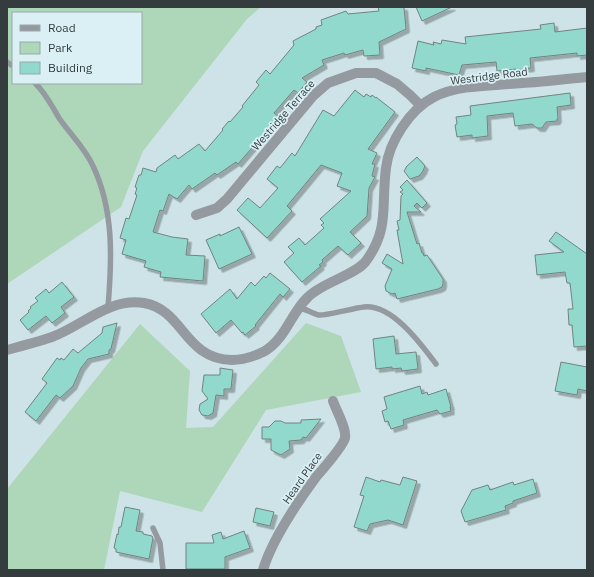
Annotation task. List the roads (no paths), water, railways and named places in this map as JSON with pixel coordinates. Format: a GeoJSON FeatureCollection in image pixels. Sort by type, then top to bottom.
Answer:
{"type":"FeatureCollection","features":[{"type":"Feature","properties":{"kind":"street","name":"Westridge Terrace"},"geometry":{"type":"LineString","coordinates":[[196,215],[217,208],[227,199],[313,96],[328,83],[356,73],[376,73],[397,84],[410,94],[421,106]]}},
{"type":"Feature","properties":{"kind":"street","name":"Westridge Road"},"geometry":{"type":"LineString","coordinates":[[7,350],[52,337],[78,325],[108,307],[128,302],[144,303],[157,307],[175,321],[200,350],[212,356],[235,360],[246,358],[266,350],[286,331],[298,306],[316,290],[360,268],[372,252],[381,232],[384,217],[386,167],[394,140],[400,128],[421,106],[433,97],[450,91],[587,77]]}},
{"type":"Feature","properties":{"kind":"street","name":"Heard Place"},"geometry":{"type":"LineString","coordinates":[[263,570],[274,544],[296,506],[342,446],[346,432],[332,401]]}},
{"type":"Feature","properties":{"kind":"lane"},"geometry":{"type":"LineString","coordinates":[[36,84],[49,100],[59,118],[86,153],[93,165],[106,202],[111,245],[108,307]]}},
{"type":"Feature","properties":{"kind":"lane"},"geometry":{"type":"LineString","coordinates":[[298,306],[319,315],[366,307],[378,309],[398,321],[421,345],[436,364]]}},
{"type":"Feature","properties":{"kind":"lane"},"geometry":{"type":"LineString","coordinates":[[153,528],[160,543],[163,570]]}}]}
